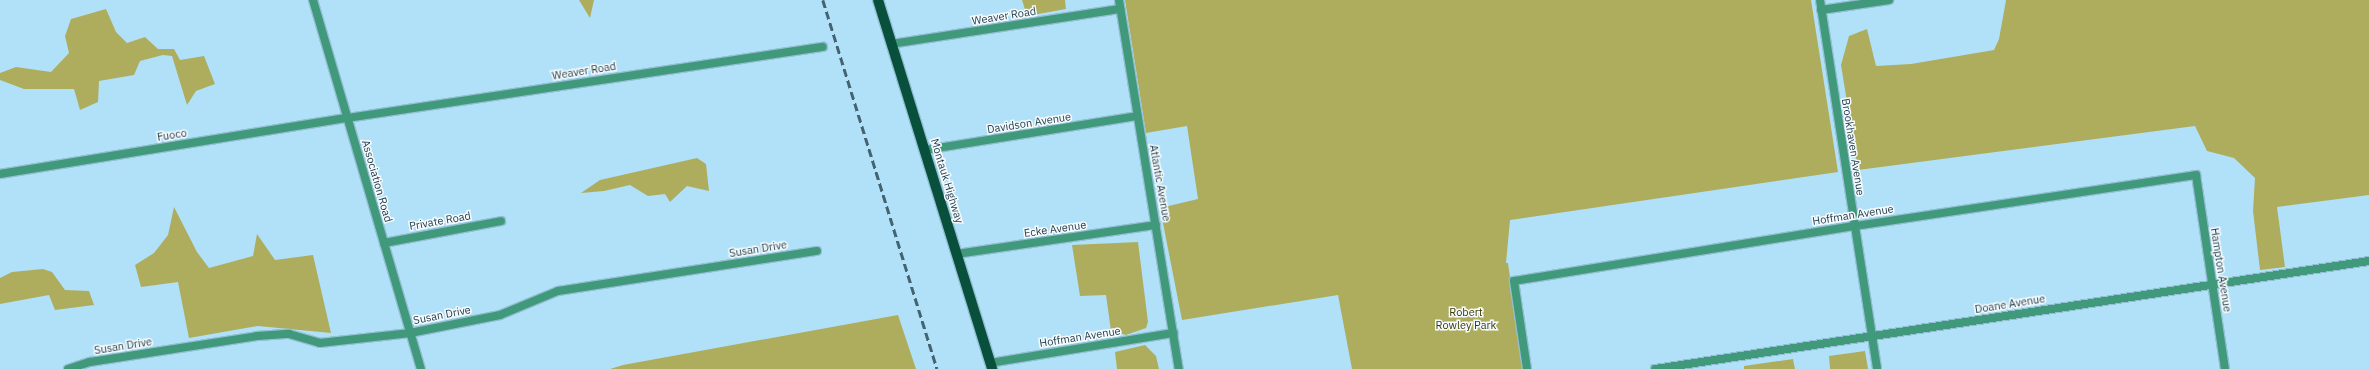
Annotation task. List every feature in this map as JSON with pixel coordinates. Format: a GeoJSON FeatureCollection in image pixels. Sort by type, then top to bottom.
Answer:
{"type":"FeatureCollection","features":[{"type":"Feature","properties":{"kind":"main road","name":"Montauk Highway"},"geometry":{"type":"LineString","coordinates":[[878,0],[991,366]]}},
{"type":"Feature","properties":{"kind":"street","name":"Association Road"},"geometry":{"type":"LineString","coordinates":[[313,0],[421,369]]}},
{"type":"Feature","properties":{"kind":"street","name":"Atlantic Avenue"},"geometry":{"type":"LineString","coordinates":[[1119,0],[1179,369]]}},
{"type":"Feature","properties":{"kind":"street","name":"Brookhaven Avenue"},"geometry":{"type":"LineString","coordinates":[[1820,0],[1877,369]]}},
{"type":"Feature","properties":{"kind":"street"},"geometry":{"type":"LineString","coordinates":[[1821,10],[1889,0]]}},
{"type":"Feature","properties":{"kind":"street","name":"Weaver Road"},"geometry":{"type":"LineString","coordinates":[[891,44],[1120,9]]}},
{"type":"Feature","properties":{"kind":"street","name":"Weaver Road"},"geometry":{"type":"LineString","coordinates":[[348,118],[823,47]]}},
{"type":"Feature","properties":{"kind":"street","name":"Davidson Avenue"},"geometry":{"type":"LineString","coordinates":[[924,150],[1138,116]]}},
{"type":"Feature","properties":{"kind":"street","name":"Fuoco"},"geometry":{"type":"LineString","coordinates":[[0,174],[348,118]]}},
{"type":"Feature","properties":{"kind":"street","name":"Hoffman Avenue"},"geometry":{"type":"LineString","coordinates":[[1527,369],[1514,281],[1854,226],[2196,175]]}},
{"type":"Feature","properties":{"kind":"street","name":"Hampton Avenue"},"geometry":{"type":"LineString","coordinates":[[2196,175],[2225,369]]}},
{"type":"Feature","properties":{"kind":"street","name":"Private Road"},"geometry":{"type":"LineString","coordinates":[[384,243],[501,221]]}},
{"type":"Feature","properties":{"kind":"street","name":"Ecke Avenue"},"geometry":{"type":"LineString","coordinates":[[957,254],[1156,225]]}},
{"type":"Feature","properties":{"kind":"street","name":"Susan Drive"},"geometry":{"type":"LineString","coordinates":[[68,369],[90,362],[258,336],[288,334],[320,343],[410,333],[500,315],[558,291],[817,251]]}},
{"type":"Feature","properties":{"kind":"street","name":"Doane Avenue"},"geometry":{"type":"LineString","coordinates":[[1655,369],[2212,283],[2369,261]]}},
{"type":"Feature","properties":{"kind":"street","name":"Hoffman Avenue"},"geometry":{"type":"LineString","coordinates":[[991,366],[1174,333]]}},
{"type":"Feature","properties":{"kind":"green space"},"geometry":{"type":"Polygon","coordinates":[[[579,0],[594,0],[590,18],[579,0]]]}},
{"type":"Feature","properties":{"kind":"green space"},"geometry":{"type":"Polygon","coordinates":[[[1022,0],[1065,0],[1066,9],[1027,16],[1022,0]]]}},
{"type":"Feature","properties":{"kind":"green space","name":"Robert Rowley Park"},"geometry":{"type":"Polygon","coordinates":[[[1125,0],[1811,0],[1838,172],[1510,220],[1506,263],[1508,263],[1523,369],[1352,369],[1338,295],[1182,320],[1160,208],[1198,199],[1187,126],[1146,133],[1125,0]]]}},
{"type":"Feature","properties":{"kind":"green space"},"geometry":{"type":"Polygon","coordinates":[[[2006,0],[2369,0],[2369,195],[2277,207],[2285,267],[2260,270],[2253,211],[2255,178],[2234,158],[2207,151],[2195,126],[1858,170],[1841,65],[1849,36],[1867,29],[1876,66],[1911,64],[1994,50],[1999,39],[2006,0]]]}},
{"type":"Feature","properties":{"kind":"green space"},"geometry":{"type":"Polygon","coordinates":[[[106,9],[116,32],[127,43],[145,37],[158,49],[174,49],[180,60],[204,56],[215,84],[196,91],[187,105],[172,56],[163,55],[140,61],[134,75],[99,81],[98,102],[80,110],[74,89],[24,89],[0,80],[0,73],[16,67],[51,72],[69,53],[65,36],[71,19],[106,9]]]}},
{"type":"Feature","properties":{"kind":"green space"},"geometry":{"type":"Polygon","coordinates":[[[697,158],[706,164],[709,191],[687,186],[670,202],[665,194],[648,196],[630,185],[604,191],[581,193],[600,180],[697,158]]]}},
{"type":"Feature","properties":{"kind":"green space"},"geometry":{"type":"Polygon","coordinates":[[[174,207],[197,252],[209,268],[253,256],[257,234],[275,260],[313,255],[331,333],[258,326],[189,338],[178,282],[141,287],[135,265],[154,253],[168,235],[174,207]]]}},
{"type":"Feature","properties":{"kind":"green space"},"geometry":{"type":"Polygon","coordinates":[[[1138,242],[1148,322],[1146,328],[1126,335],[1111,331],[1106,295],[1080,296],[1072,245],[1138,242]]]}},
{"type":"Feature","properties":{"kind":"green space"},"geometry":{"type":"Polygon","coordinates":[[[43,269],[52,272],[65,290],[89,291],[94,305],[55,310],[49,295],[0,304],[0,278],[12,272],[43,269]]]}},
{"type":"Feature","properties":{"kind":"green space"},"geometry":{"type":"Polygon","coordinates":[[[898,315],[916,369],[610,369],[623,365],[898,315]]]}},
{"type":"Feature","properties":{"kind":"green space"},"geometry":{"type":"Polygon","coordinates":[[[1145,345],[1156,356],[1159,369],[1117,369],[1115,352],[1145,345]]]}},
{"type":"Feature","properties":{"kind":"green space"},"geometry":{"type":"Polygon","coordinates":[[[1865,351],[1868,369],[1830,369],[1829,356],[1865,351]]]}},
{"type":"Feature","properties":{"kind":"green space"},"geometry":{"type":"Polygon","coordinates":[[[1793,359],[1795,369],[1744,369],[1744,366],[1793,359]]]}},
{"type":"Feature","properties":{"kind":"railway"},"geometry":{"type":"LineString","coordinates":[[823,0],[937,369]]}}]}
